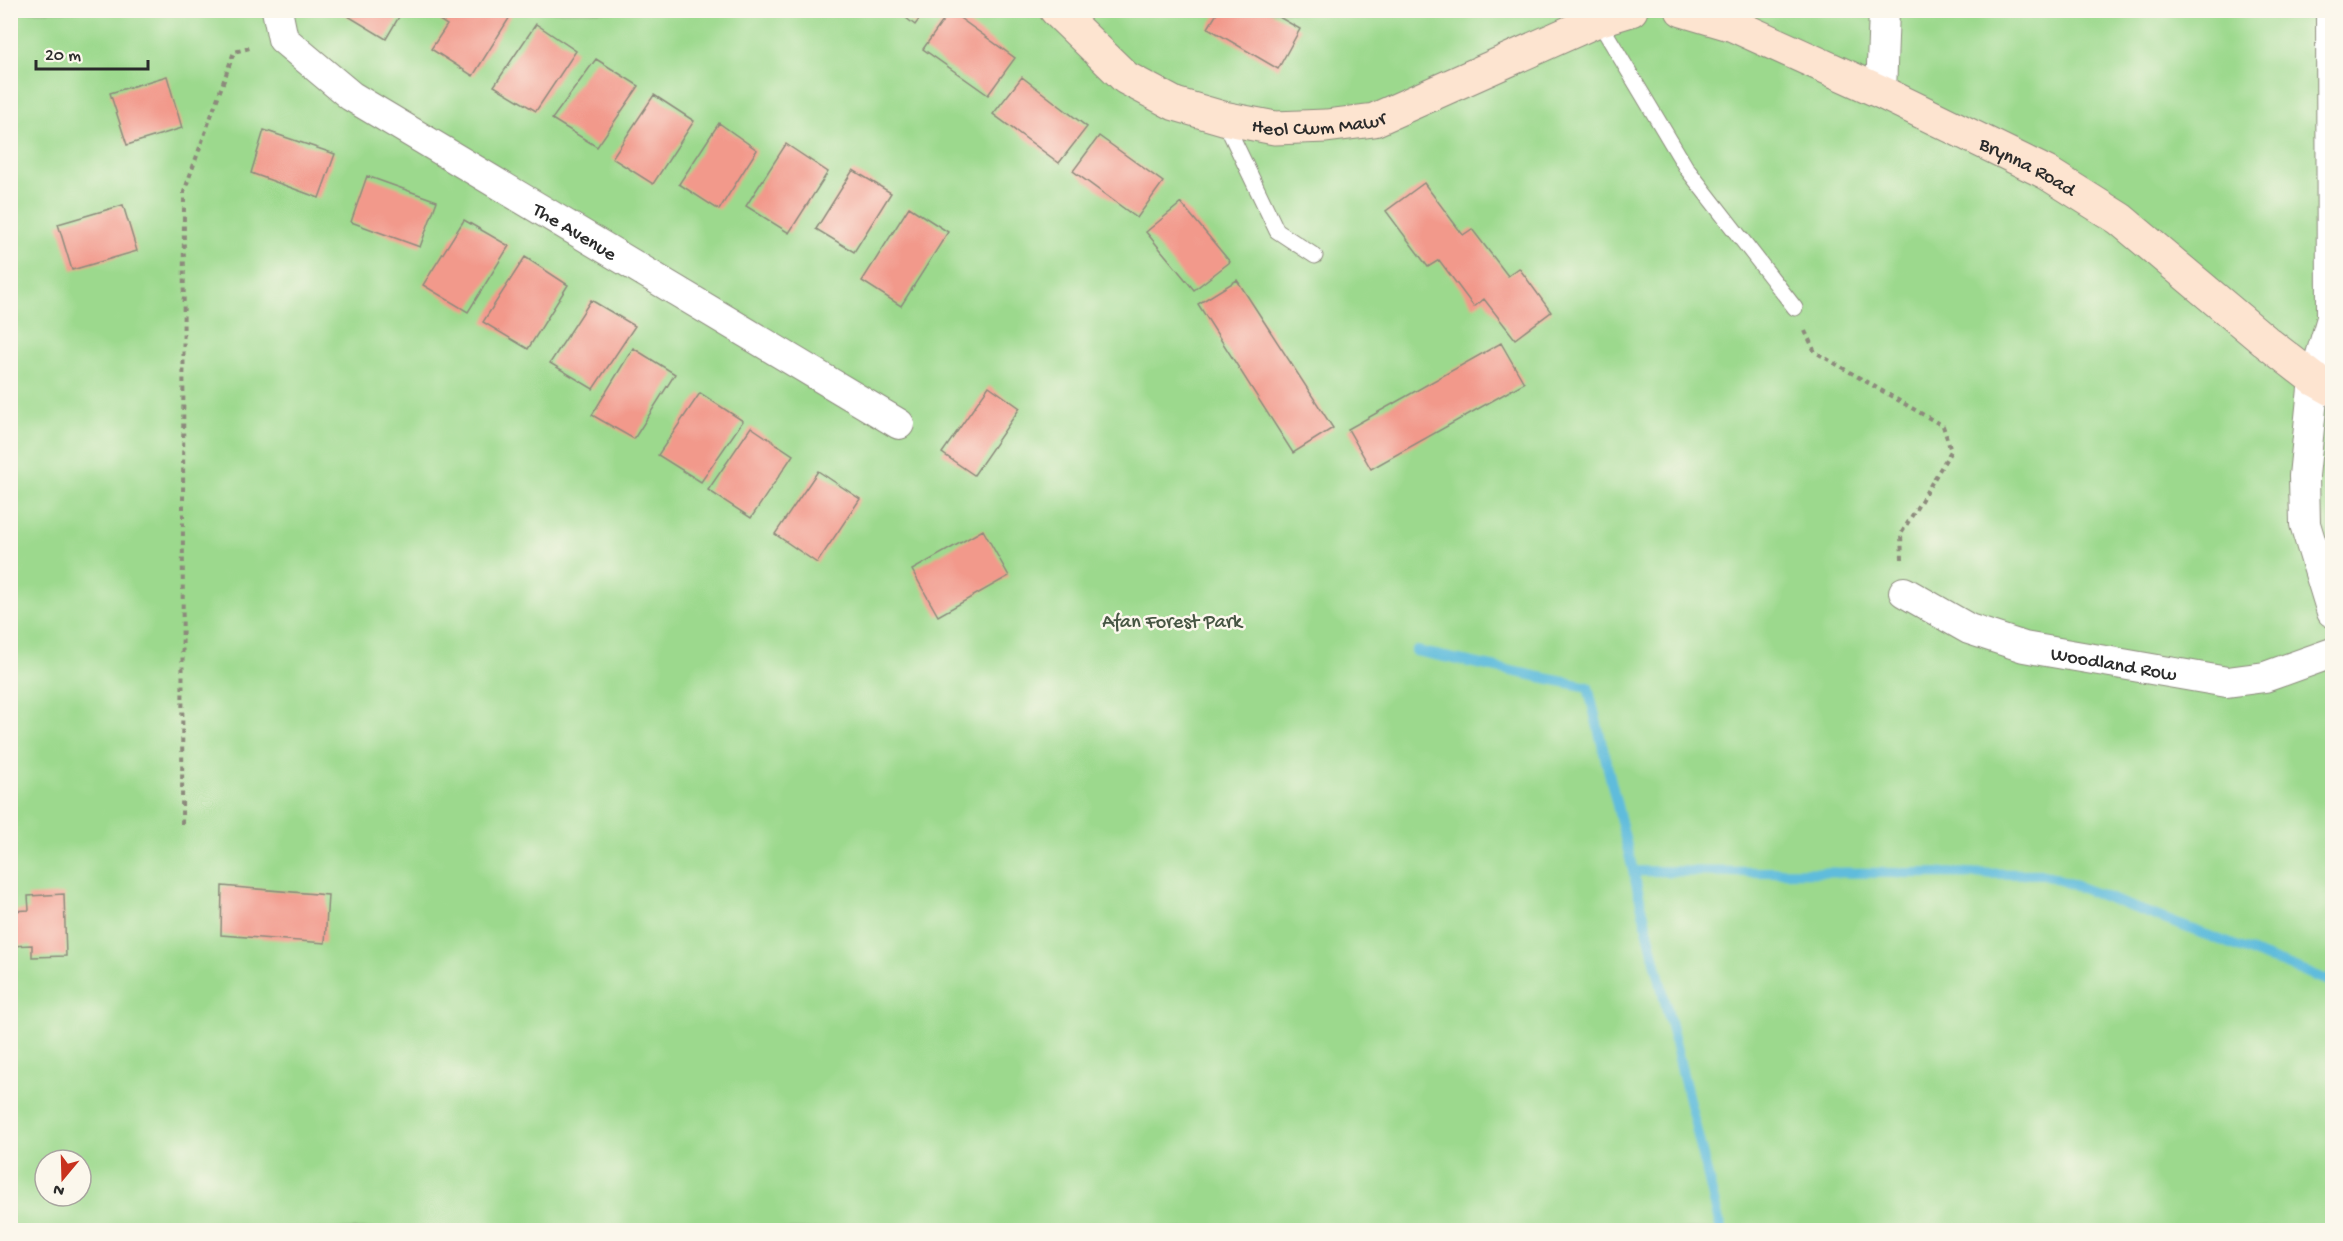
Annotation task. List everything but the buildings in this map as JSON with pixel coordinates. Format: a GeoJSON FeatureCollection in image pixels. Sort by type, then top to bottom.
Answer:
{"type":"FeatureCollection","features":[{"type":"Feature","properties":{"kind":"street","name":"Heol Cwm Mawr"},"geometry":{"type":"LineString","coordinates":[[1056,10],[1126,78],[1175,104],[1223,118],[1275,128],[1326,126],[1374,120],[1593,15]]}},
{"type":"Feature","properties":{"kind":"street"},"geometry":{"type":"LineString","coordinates":[[1593,15],[1631,10]]}},
{"type":"Feature","properties":{"kind":"street","name":"Brynna Road"},"geometry":{"type":"LineString","coordinates":[[1683,10],[1733,25],[1881,92],[2047,173],[2120,219],[2265,341],[2323,384]]}},
{"type":"Feature","properties":{"kind":"street"},"geometry":{"type":"LineString","coordinates":[[1881,92],[1884,10]]}},
{"type":"Feature","properties":{"kind":"street"},"geometry":{"type":"LineString","coordinates":[[2331,10],[2332,318],[2323,384],[2304,476],[2305,524],[2332,612]]}},
{"type":"Feature","properties":{"kind":"street","name":"The Avenue"},"geometry":{"type":"LineString","coordinates":[[280,25],[351,96],[899,424]]}},
{"type":"Feature","properties":{"kind":"street","name":"Woodland Row"},"geometry":{"type":"LineString","coordinates":[[1904,592],[1969,629],[2024,647],[2227,682],[2265,677],[2332,653]]}},
{"type":"Feature","properties":{"kind":"lane"},"geometry":{"type":"LineString","coordinates":[[1593,15],[1687,169],[1795,308]]}},
{"type":"Feature","properties":{"kind":"lane"},"geometry":{"type":"LineString","coordinates":[[1223,118],[1276,231],[1315,256]]}},
{"type":"Feature","properties":{"kind":"path"},"geometry":{"type":"LineString","coordinates":[[182,824],[184,192],[234,52],[280,25]]}},
{"type":"Feature","properties":{"kind":"path"},"geometry":{"type":"LineString","coordinates":[[1795,308],[1815,352],[1944,426],[1951,451],[1901,534],[1904,592]]}},
{"type":"Feature","properties":{"kind":"green space","name":"Afan Forest Park"},"geometry":{"type":"Polygon","coordinates":[[[10,11],[2332,11],[2332,1230],[11,1230],[10,11]]]}},
{"type":"Feature","properties":{"kind":"waterway"},"geometry":{"type":"LineString","coordinates":[[1416,651],[1588,687],[1721,1230]]}},
{"type":"Feature","properties":{"kind":"waterway"},"geometry":{"type":"LineString","coordinates":[[1633,871],[2044,874],[2332,982]]}}]}
